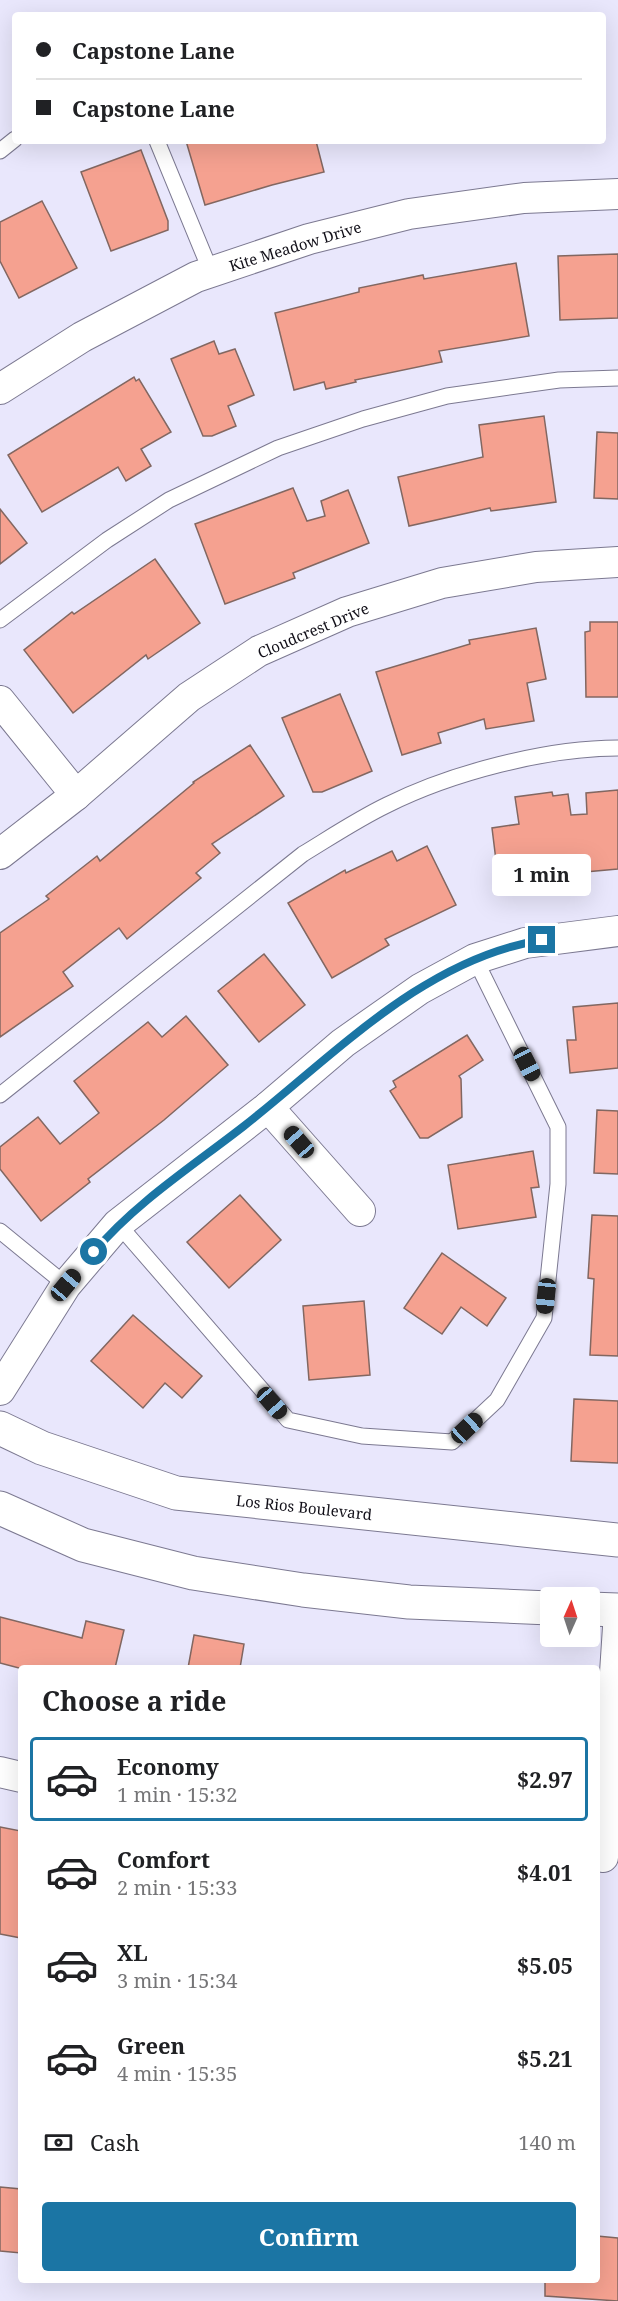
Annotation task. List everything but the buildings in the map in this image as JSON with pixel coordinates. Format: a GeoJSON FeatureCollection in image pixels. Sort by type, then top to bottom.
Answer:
{"type":"FeatureCollection","features":[{"type":"Feature","properties":{"kind":"main road","name":"Los Rios Boulevard"},"geometry":{"type":"LineString","coordinates":[[0,1428],[42,1448],[176,1493],[618,1540]]}},
{"type":"Feature","properties":{"kind":"main road"},"geometry":{"type":"LineString","coordinates":[[0,1508],[83,1545],[193,1573],[303,1590],[409,1602],[540,1608]]}},
{"type":"Feature","properties":{"kind":"main road"},"geometry":{"type":"LineString","coordinates":[[600,1609],[618,1610]]}},
{"type":"Feature","properties":{"kind":"street","name":"Kite Meadow Drive"},"geometry":{"type":"LineString","coordinates":[[0,389],[82,337],[196,277],[309,239],[409,214],[524,198],[618,194]]}},
{"type":"Feature","properties":{"kind":"street","name":"Cloudcrest Drive"},"geometry":{"type":"LineString","coordinates":[[0,854],[76,795],[189,697],[260,651],[347,612],[442,583],[536,567],[618,562]]}},
{"type":"Feature","properties":{"kind":"street"},"geometry":{"type":"LineString","coordinates":[[0,701],[76,795]]}},
{"type":"Feature","properties":{"kind":"street"},"geometry":{"type":"LineString","coordinates":[[0,1390],[66,1285],[118,1224],[268,1107],[343,1043],[420,989],[475,959],[525,943],[618,931]]}},
{"type":"Feature","properties":{"kind":"street"},"geometry":{"type":"LineString","coordinates":[[268,1107],[360,1211]]}},
{"type":"Feature","properties":{"kind":"street"},"geometry":{"type":"LineString","coordinates":[[606,1857],[618,1627]]}},
{"type":"Feature","properties":{"kind":"street"},"geometry":{"type":"LineString","coordinates":[[0,1772],[18,1776]]}},
{"type":"Feature","properties":{"kind":"lane"},"geometry":{"type":"LineString","coordinates":[[0,151],[12,141]]}},
{"type":"Feature","properties":{"kind":"lane"},"geometry":{"type":"LineString","coordinates":[[157,144],[212,272]]}},
{"type":"Feature","properties":{"kind":"lane"},"geometry":{"type":"LineString","coordinates":[[0,620],[107,540],[169,501],[278,448],[363,419],[447,396],[559,380],[618,378]]}},
{"type":"Feature","properties":{"kind":"lane"},"geometry":{"type":"LineString","coordinates":[[0,1095],[303,854],[348,826],[388,804],[457,777],[530,758],[618,748]]}},
{"type":"Feature","properties":{"kind":"lane"},"geometry":{"type":"LineString","coordinates":[[118,1224],[288,1420],[362,1436],[452,1442],[497,1400],[544,1318],[558,1184],[558,1127],[475,959]]}},
{"type":"Feature","properties":{"kind":"lane"},"geometry":{"type":"LineString","coordinates":[[0,1230],[66,1285]]}},
{"type":"Feature","properties":{"kind":"route"},"geometry":{"type":"LineString","coordinates":[[94,1252],[118,1224],[268,1107],[343,1043],[420,989],[475,959],[542,940]]}}]}
